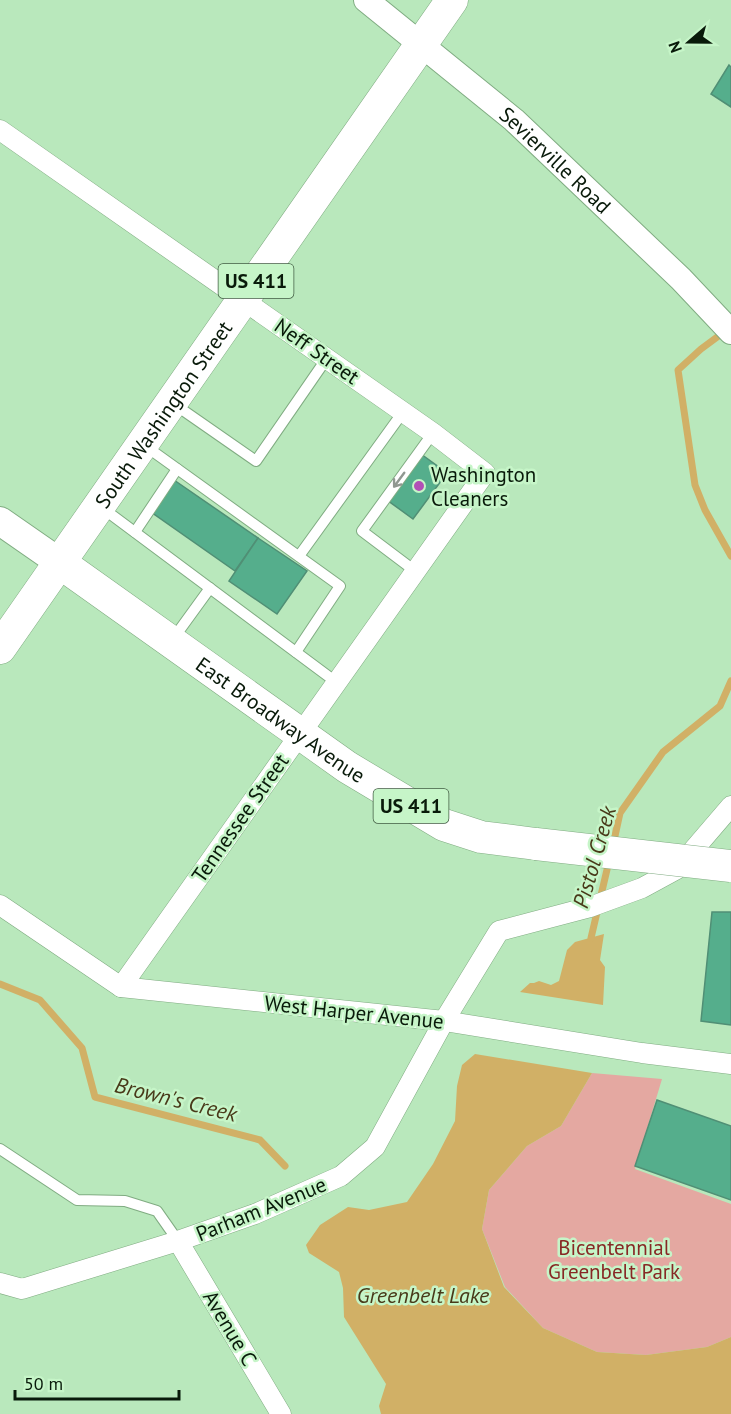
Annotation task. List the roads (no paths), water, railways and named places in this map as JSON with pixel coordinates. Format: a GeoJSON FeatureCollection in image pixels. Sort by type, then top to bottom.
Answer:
{"type":"FeatureCollection","features":[{"type":"Feature","properties":{"kind":"main road","name":"South Washington Street"},"geometry":{"type":"LineString","coordinates":[[0,648],[452,0]]}},
{"type":"Feature","properties":{"kind":"main road","name":"East Broadway Avenue"},"geometry":{"type":"LineString","coordinates":[[0,521],[346,767],[444,825],[481,837],[731,866]]}},
{"type":"Feature","properties":{"kind":"street","name":"Sevierville Road"},"geometry":{"type":"LineString","coordinates":[[366,0],[514,120],[681,279],[731,332]]}},
{"type":"Feature","properties":{"kind":"street","name":"Neff Street"},"geometry":{"type":"LineString","coordinates":[[0,130],[433,433],[484,473]]}},
{"type":"Feature","properties":{"kind":"street","name":"Tennessee Street"},"geometry":{"type":"LineString","coordinates":[[121,987],[484,473]]}},
{"type":"Feature","properties":{"kind":"street","name":"Parham Avenue"},"geometry":{"type":"LineString","coordinates":[[0,1283],[22,1289],[178,1241],[255,1214],[341,1176],[375,1148],[444,1021],[499,931],[590,907],[642,888],[677,869],[731,806]]}},
{"type":"Feature","properties":{"kind":"street","name":"West Harper Avenue"},"geometry":{"type":"LineString","coordinates":[[0,905],[121,987],[444,1021],[642,1053],[731,1064]]}},
{"type":"Feature","properties":{"kind":"street","name":"Avenue C"},"geometry":{"type":"LineString","coordinates":[[178,1241],[281,1414]]}},
{"type":"Feature","properties":{"kind":"lane"},"geometry":{"type":"LineString","coordinates":[[172,402],[256,461],[327,358]]}},
{"type":"Feature","properties":{"kind":"lane"},"geometry":{"type":"LineString","coordinates":[[299,556],[403,412]]}},
{"type":"Feature","properties":{"kind":"lane"},"geometry":{"type":"LineString","coordinates":[[415,571],[362,531],[433,433]]}},
{"type":"Feature","properties":{"kind":"lane"},"geometry":{"type":"LineString","coordinates":[[142,444],[340,586],[296,652]]}},
{"type":"Feature","properties":{"kind":"lane"},"geometry":{"type":"LineString","coordinates":[[135,532],[177,469]]}},
{"type":"Feature","properties":{"kind":"lane"},"geometry":{"type":"LineString","coordinates":[[99,506],[336,682]]}},
{"type":"Feature","properties":{"kind":"lane"},"geometry":{"type":"LineString","coordinates":[[171,642],[210,588]]}},
{"type":"Feature","properties":{"kind":"lane"},"geometry":{"type":"LineString","coordinates":[[0,1149],[77,1200],[125,1201],[157,1211],[178,1241]]}},
{"type":"Feature","properties":{"kind":"water"},"geometry":{"type":"Polygon","coordinates":[[[604,934],[600,960],[605,967],[603,1005],[520,992],[530,983],[539,981],[551,985],[559,981],[567,950],[575,942],[604,934]]]}},
{"type":"Feature","properties":{"kind":"water","name":"Greenbelt Lake"},"geometry":{"type":"Polygon","coordinates":[[[475,1054],[592,1073],[561,1126],[527,1146],[489,1190],[482,1229],[504,1287],[543,1328],[597,1352],[646,1355],[707,1347],[731,1337],[731,1414],[381,1414],[379,1406],[386,1384],[344,1317],[343,1288],[339,1272],[309,1253],[306,1245],[320,1225],[348,1207],[369,1210],[407,1202],[433,1164],[455,1121],[457,1086],[462,1065],[475,1054]]]}},
{"type":"Feature","properties":{"kind":"waterway","name":"Pistol Creek"},"geometry":{"type":"LineString","coordinates":[[724,332],[678,370],[695,485],[705,510],[731,556]]}},
{"type":"Feature","properties":{"kind":"waterway","name":"Pistol Creek"},"geometry":{"type":"LineString","coordinates":[[613,845],[620,813],[663,752],[720,706],[731,681]]}},
{"type":"Feature","properties":{"kind":"waterway","name":"Pistol Creek"},"geometry":{"type":"LineString","coordinates":[[591,938],[609,861]]}},
{"type":"Feature","properties":{"kind":"waterway","name":"Brown's Creek"},"geometry":{"type":"LineString","coordinates":[[0,984],[40,1000],[82,1048],[95,1097],[260,1140],[285,1166]]}},
{"type":"Feature","properties":{"kind":"place","name":"Washington Cleaners"},"geometry":{"type":"Point","coordinates":[419,486]}},
{"type":"Feature","properties":{"kind":"park label","name":"Bicentennial Greenbelt Park"},"geometry":{"type":"Point","coordinates":[614,1259]}}]}
